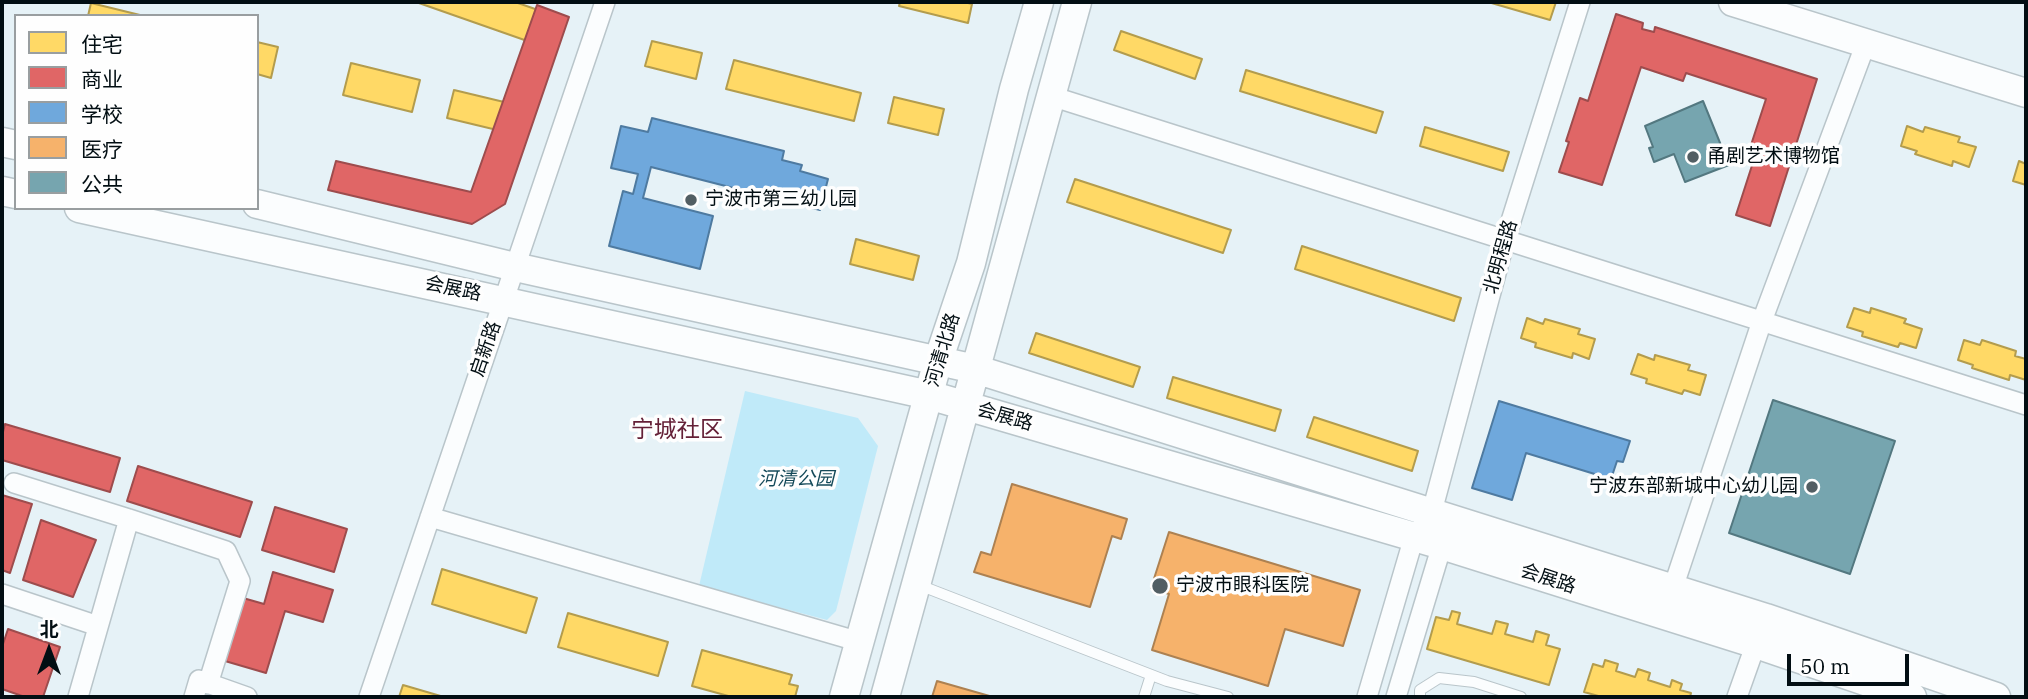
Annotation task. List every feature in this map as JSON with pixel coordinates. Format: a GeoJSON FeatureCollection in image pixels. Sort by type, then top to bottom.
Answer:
{"type":"FeatureCollection","features":[{"type":"Feature","properties":{"kind":"street","name":"启新路"},"geometry":{"type":"LineString","coordinates":[[369,697],[605,2]]}},
{"type":"Feature","properties":{"kind":"street","name":"河清北路"},"geometry":{"type":"LineString","coordinates":[[844,697],[938,361],[971,263],[1039,2]]}},
{"type":"Feature","properties":{"kind":"street","name":"河清北路"},"geometry":{"type":"LineString","coordinates":[[885,697],[1076,2]]}},
{"type":"Feature","properties":{"kind":"street","name":"北明程路"},"geometry":{"type":"LineString","coordinates":[[1367,697],[1414,537],[1432,514],[1505,240],[1580,2]]}},
{"type":"Feature","properties":{"kind":"street"},"geometry":{"type":"LineString","coordinates":[[1733,2],[2026,93]]}},
{"type":"Feature","properties":{"kind":"street"},"geometry":{"type":"LineString","coordinates":[[1673,588],[1762,321],[1866,43]]}},
{"type":"Feature","properties":{"kind":"street"},"geometry":{"type":"LineString","coordinates":[[1051,96],[2026,405]]}},
{"type":"Feature","properties":{"kind":"street","name":"会展路"},"geometry":{"type":"LineString","coordinates":[[259,204],[515,267],[975,369],[1673,588],[1996,697]]}},
{"type":"Feature","properties":{"kind":"street","name":"会展路"},"geometry":{"type":"LineString","coordinates":[[88,210],[929,395],[1442,545],[1756,644],[1912,697]]}},
{"type":"Feature","properties":{"kind":"street"},"geometry":{"type":"LineString","coordinates":[[14,483],[226,551],[240,581],[201,690],[247,697]]}},
{"type":"Feature","properties":{"kind":"street"},"geometry":{"type":"LineString","coordinates":[[1396,697],[1442,545],[1432,514]]}},
{"type":"Feature","properties":{"kind":"street"},"geometry":{"type":"LineString","coordinates":[[430,517],[860,642]]}},
{"type":"Feature","properties":{"kind":"street"},"geometry":{"type":"LineString","coordinates":[[78,697],[129,519]]}},
{"type":"Feature","properties":{"kind":"street"},"geometry":{"type":"LineString","coordinates":[[2,594],[98,626]]}},
{"type":"Feature","properties":{"kind":"street"},"geometry":{"type":"LineString","coordinates":[[1737,697],[1766,618]]}},
{"type":"Feature","properties":{"kind":"lane"},"geometry":{"type":"LineString","coordinates":[[916,584],[1151,676],[1228,697]]}},
{"type":"Feature","properties":{"kind":"lane"},"geometry":{"type":"LineString","coordinates":[[1144,697],[1151,676]]}},
{"type":"Feature","properties":{"kind":"lane"},"geometry":{"type":"LineString","coordinates":[[1420,697],[1420,690],[1439,678],[1474,682],[1521,697]]}},
{"type":"Feature","properties":{"kind":"green space","name":"河清公园"},"geometry":{"type":"Polygon","coordinates":[[[745,391],[858,418],[878,446],[836,611],[827,620],[699,586],[745,391]]]}},
{"type":"Feature","properties":{"kind":"building: 住宅"},"geometry":{"type":"Polygon","coordinates":[[[416,2],[515,2],[564,19],[553,50],[416,2]]]}},
{"type":"Feature","properties":{"kind":"building: 住宅"},"geometry":{"type":"Polygon","coordinates":[[[900,2],[972,4],[968,23],[899,6],[900,2]]]}},
{"type":"Feature","properties":{"kind":"building: 住宅"},"geometry":{"type":"Polygon","coordinates":[[[1488,2],[1556,2],[1550,20],[1488,2]]]}},
{"type":"Feature","properties":{"kind":"building: 住宅"},"geometry":{"type":"Polygon","coordinates":[[[91,3],[136,14],[88,14],[91,3]]]}},
{"type":"Feature","properties":{"kind":"building: 住宅"},"geometry":{"type":"Polygon","coordinates":[[[1121,31],[1202,59],[1195,79],[1114,50],[1121,31]]]}},
{"type":"Feature","properties":{"kind":"building: 住宅"},"geometry":{"type":"Polygon","coordinates":[[[652,41],[702,53],[696,79],[645,66],[652,41]]]}},
{"type":"Feature","properties":{"kind":"building: 住宅"},"geometry":{"type":"Polygon","coordinates":[[[259,42],[278,47],[271,78],[259,75],[259,42]]]}},
{"type":"Feature","properties":{"kind":"building: 住宅"},"geometry":{"type":"Polygon","coordinates":[[[734,60],[861,93],[854,121],[726,89],[734,60]]]}},
{"type":"Feature","properties":{"kind":"building: 住宅"},"geometry":{"type":"Polygon","coordinates":[[[351,63],[420,80],[412,112],[343,95],[351,63]]]}},
{"type":"Feature","properties":{"kind":"building: 住宅"},"geometry":{"type":"Polygon","coordinates":[[[1246,70],[1383,112],[1376,133],[1240,91],[1246,70]]]}},
{"type":"Feature","properties":{"kind":"building: 住宅"},"geometry":{"type":"Polygon","coordinates":[[[454,90],[529,108],[522,136],[447,118],[454,90]]]}},
{"type":"Feature","properties":{"kind":"building: 住宅"},"geometry":{"type":"Polygon","coordinates":[[[894,97],[944,109],[938,135],[888,123],[894,97]]]}},
{"type":"Feature","properties":{"kind":"building: 住宅"},"geometry":{"type":"Polygon","coordinates":[[[1907,126],[1923,132],[1925,127],[1960,137],[1958,142],[1976,147],[1969,167],[1953,161],[1952,166],[1915,154],[1917,151],[1901,146],[1907,126]]]}},
{"type":"Feature","properties":{"kind":"building: 住宅"},"geometry":{"type":"Polygon","coordinates":[[[1425,127],[1509,152],[1503,171],[1420,146],[1425,127]]]}},
{"type":"Feature","properties":{"kind":"building: 住宅"},"geometry":{"type":"Polygon","coordinates":[[[2019,161],[2026,164],[2026,185],[2013,181],[2019,161]]]}},
{"type":"Feature","properties":{"kind":"building: 住宅"},"geometry":{"type":"Polygon","coordinates":[[[337,163],[478,196],[472,220],[331,187],[337,163]]]}},
{"type":"Feature","properties":{"kind":"building: 住宅"},"geometry":{"type":"Polygon","coordinates":[[[1075,179],[1231,230],[1223,253],[1067,202],[1075,179]]]}},
{"type":"Feature","properties":{"kind":"building: 住宅"},"geometry":{"type":"Polygon","coordinates":[[[856,239],[919,256],[913,280],[850,264],[856,239]]]}},
{"type":"Feature","properties":{"kind":"building: 住宅"},"geometry":{"type":"Polygon","coordinates":[[[1302,246],[1461,298],[1454,321],[1295,269],[1302,246]]]}},
{"type":"Feature","properties":{"kind":"building: 住宅"},"geometry":{"type":"Polygon","coordinates":[[[1854,308],[1870,313],[1871,308],[1906,319],[1904,323],[1922,329],[1916,348],[1900,343],[1898,347],[1862,336],[1863,332],[1847,327],[1854,308]]]}},
{"type":"Feature","properties":{"kind":"building: 住宅"},"geometry":{"type":"Polygon","coordinates":[[[1527,318],[1543,324],[1545,319],[1580,329],[1578,334],[1595,339],[1589,359],[1573,353],[1572,358],[1535,347],[1536,343],[1521,338],[1527,318]]]}},
{"type":"Feature","properties":{"kind":"building: 住宅"},"geometry":{"type":"Polygon","coordinates":[[[1036,333],[1140,367],[1133,387],[1029,353],[1036,333]]]}},
{"type":"Feature","properties":{"kind":"building: 住宅"},"geometry":{"type":"Polygon","coordinates":[[[1964,340],[1980,345],[1982,340],[2016,351],[2015,356],[2026,359],[2026,380],[2010,375],[2009,380],[1972,368],[1973,365],[1958,360],[1964,340]]]}},
{"type":"Feature","properties":{"kind":"building: 住宅"},"geometry":{"type":"Polygon","coordinates":[[[1638,354],[1654,360],[1655,355],[1690,365],[1688,370],[1706,375],[1700,395],[1684,390],[1682,394],[1646,383],[1647,379],[1631,374],[1638,354]]]}},
{"type":"Feature","properties":{"kind":"building: 住宅"},"geometry":{"type":"Polygon","coordinates":[[[1173,377],[1281,410],[1275,431],[1167,398],[1173,377]]]}},
{"type":"Feature","properties":{"kind":"building: 住宅"},"geometry":{"type":"Polygon","coordinates":[[[1314,417],[1418,451],[1412,471],[1307,437],[1314,417]]]}},
{"type":"Feature","properties":{"kind":"building: 住宅"},"geometry":{"type":"Polygon","coordinates":[[[442,569],[537,598],[526,633],[432,604],[442,569]]]}},
{"type":"Feature","properties":{"kind":"building: 住宅"},"geometry":{"type":"Polygon","coordinates":[[[1452,611],[1460,613],[1457,624],[1492,634],[1496,621],[1508,624],[1505,634],[1533,642],[1536,631],[1549,635],[1546,645],[1560,649],[1549,685],[1427,649],[1436,617],[1449,620],[1452,611]]]}},
{"type":"Feature","properties":{"kind":"building: 住宅"},"geometry":{"type":"Polygon","coordinates":[[[568,613],[668,642],[658,676],[558,647],[568,613]]]}},
{"type":"Feature","properties":{"kind":"building: 住宅"},"geometry":{"type":"Polygon","coordinates":[[[702,650],[792,675],[789,684],[798,686],[795,697],[732,697],[692,686],[702,650]]]}},
{"type":"Feature","properties":{"kind":"building: 住宅"},"geometry":{"type":"Polygon","coordinates":[[[1605,660],[1618,664],[1616,671],[1635,677],[1638,669],[1650,673],[1648,680],[1670,687],[1672,680],[1682,684],[1680,690],[1691,693],[1690,697],[1602,697],[1584,692],[1593,664],[1603,667],[1605,660]]]}},
{"type":"Feature","properties":{"kind":"building: 住宅"},"geometry":{"type":"Polygon","coordinates":[[[403,685],[444,697],[399,697],[403,685]]]}},
{"type":"Feature","properties":{"kind":"building: 商业"},"geometry":{"type":"Polygon","coordinates":[[[537,5],[569,17],[505,204],[472,224],[328,190],[336,161],[471,192],[537,5]]]}},
{"type":"Feature","properties":{"kind":"building: 商业"},"geometry":{"type":"Polygon","coordinates":[[[1616,14],[1643,23],[1642,29],[1654,32],[1655,27],[1817,79],[1770,226],[1736,215],[1758,147],[1751,145],[1766,99],[1686,73],[1683,81],[1641,67],[1602,185],[1559,172],[1580,98],[1588,101],[1616,14]]]}},
{"type":"Feature","properties":{"kind":"building: 商业"},"geometry":{"type":"Polygon","coordinates":[[[5,424],[120,458],[110,492],[2,460],[5,424]]]}},
{"type":"Feature","properties":{"kind":"building: 商业"},"geometry":{"type":"Polygon","coordinates":[[[138,466],[252,502],[240,537],[127,501],[138,466]]]}},
{"type":"Feature","properties":{"kind":"building: 商业"},"geometry":{"type":"Polygon","coordinates":[[[2,495],[32,504],[10,573],[2,570],[2,495]]]}},
{"type":"Feature","properties":{"kind":"building: 商业"},"geometry":{"type":"Polygon","coordinates":[[[275,507],[347,529],[334,572],[262,550],[275,507]]]}},
{"type":"Feature","properties":{"kind":"building: 商业"},"geometry":{"type":"Polygon","coordinates":[[[41,520],[96,540],[73,597],[23,580],[41,520]]]}},
{"type":"Feature","properties":{"kind":"building: 商业"},"geometry":{"type":"Polygon","coordinates":[[[273,572],[333,590],[323,622],[285,611],[266,673],[225,661],[243,598],[264,604],[273,572]]]}},
{"type":"Feature","properties":{"kind":"building: 商业"},"geometry":{"type":"Polygon","coordinates":[[[8,629],[60,647],[43,697],[25,697],[2,689],[2,647],[8,629]]]}},
{"type":"Feature","properties":{"kind":"building: 学校"},"geometry":{"type":"Polygon","coordinates":[[[652,118],[784,151],[782,160],[802,165],[800,171],[828,179],[820,210],[651,167],[643,198],[713,216],[700,269],[609,246],[623,191],[633,194],[638,174],[611,168],[621,126],[648,132],[652,118]]]}},
{"type":"Feature","properties":{"kind":"building: 学校"},"geometry":{"type":"Polygon","coordinates":[[[1499,401],[1630,441],[1623,462],[1617,461],[1611,479],[1526,453],[1512,500],[1472,488],[1499,401]]]}},
{"type":"Feature","properties":{"kind":"building: 医疗"},"geometry":{"type":"Polygon","coordinates":[[[1012,484],[1127,519],[1121,539],[1112,536],[1090,607],[974,572],[981,552],[991,555],[1012,484]]]}},
{"type":"Feature","properties":{"kind":"building: 医疗"},"geometry":{"type":"Polygon","coordinates":[[[1169,532],[1360,590],[1343,646],[1285,629],[1268,686],[1152,650],[1169,594],[1151,588],[1169,532]]]}},
{"type":"Feature","properties":{"kind":"building: 医疗"},"geometry":{"type":"Polygon","coordinates":[[[937,681],[993,697],[932,697],[937,681]]]}},
{"type":"Feature","properties":{"kind":"building: 公共"},"geometry":{"type":"Polygon","coordinates":[[[1703,101],[1729,165],[1685,182],[1674,154],[1654,162],[1649,148],[1653,147],[1645,126],[1703,101]]]}},
{"type":"Feature","properties":{"kind":"building: 公共","name":"宁波东部新城中心幼儿园"},"geometry":{"type":"Polygon","coordinates":[[[1773,400],[1895,441],[1850,574],[1729,533],[1773,400]]]}},
{"type":"Feature","properties":{"kind":"place","name":"甬剧艺术博物馆"},"geometry":{"type":"Point","coordinates":[1693,157]}},
{"type":"Feature","properties":{"kind":"place","name":"宁波市第三幼儿园"},"geometry":{"type":"Point","coordinates":[691,200]}},
{"type":"Feature","properties":{"kind":"place","name":"宁波东部新城中心幼儿园"},"geometry":{"type":"Point","coordinates":[1812,487]}},
{"type":"Feature","properties":{"kind":"place","name":"宁波市眼科医院"},"geometry":{"type":"Point","coordinates":[1160,586]}},
{"type":"Feature","properties":{"kind":"district","name":"宁城社区"},"geometry":{"type":"Point","coordinates":[677,430]}}]}
